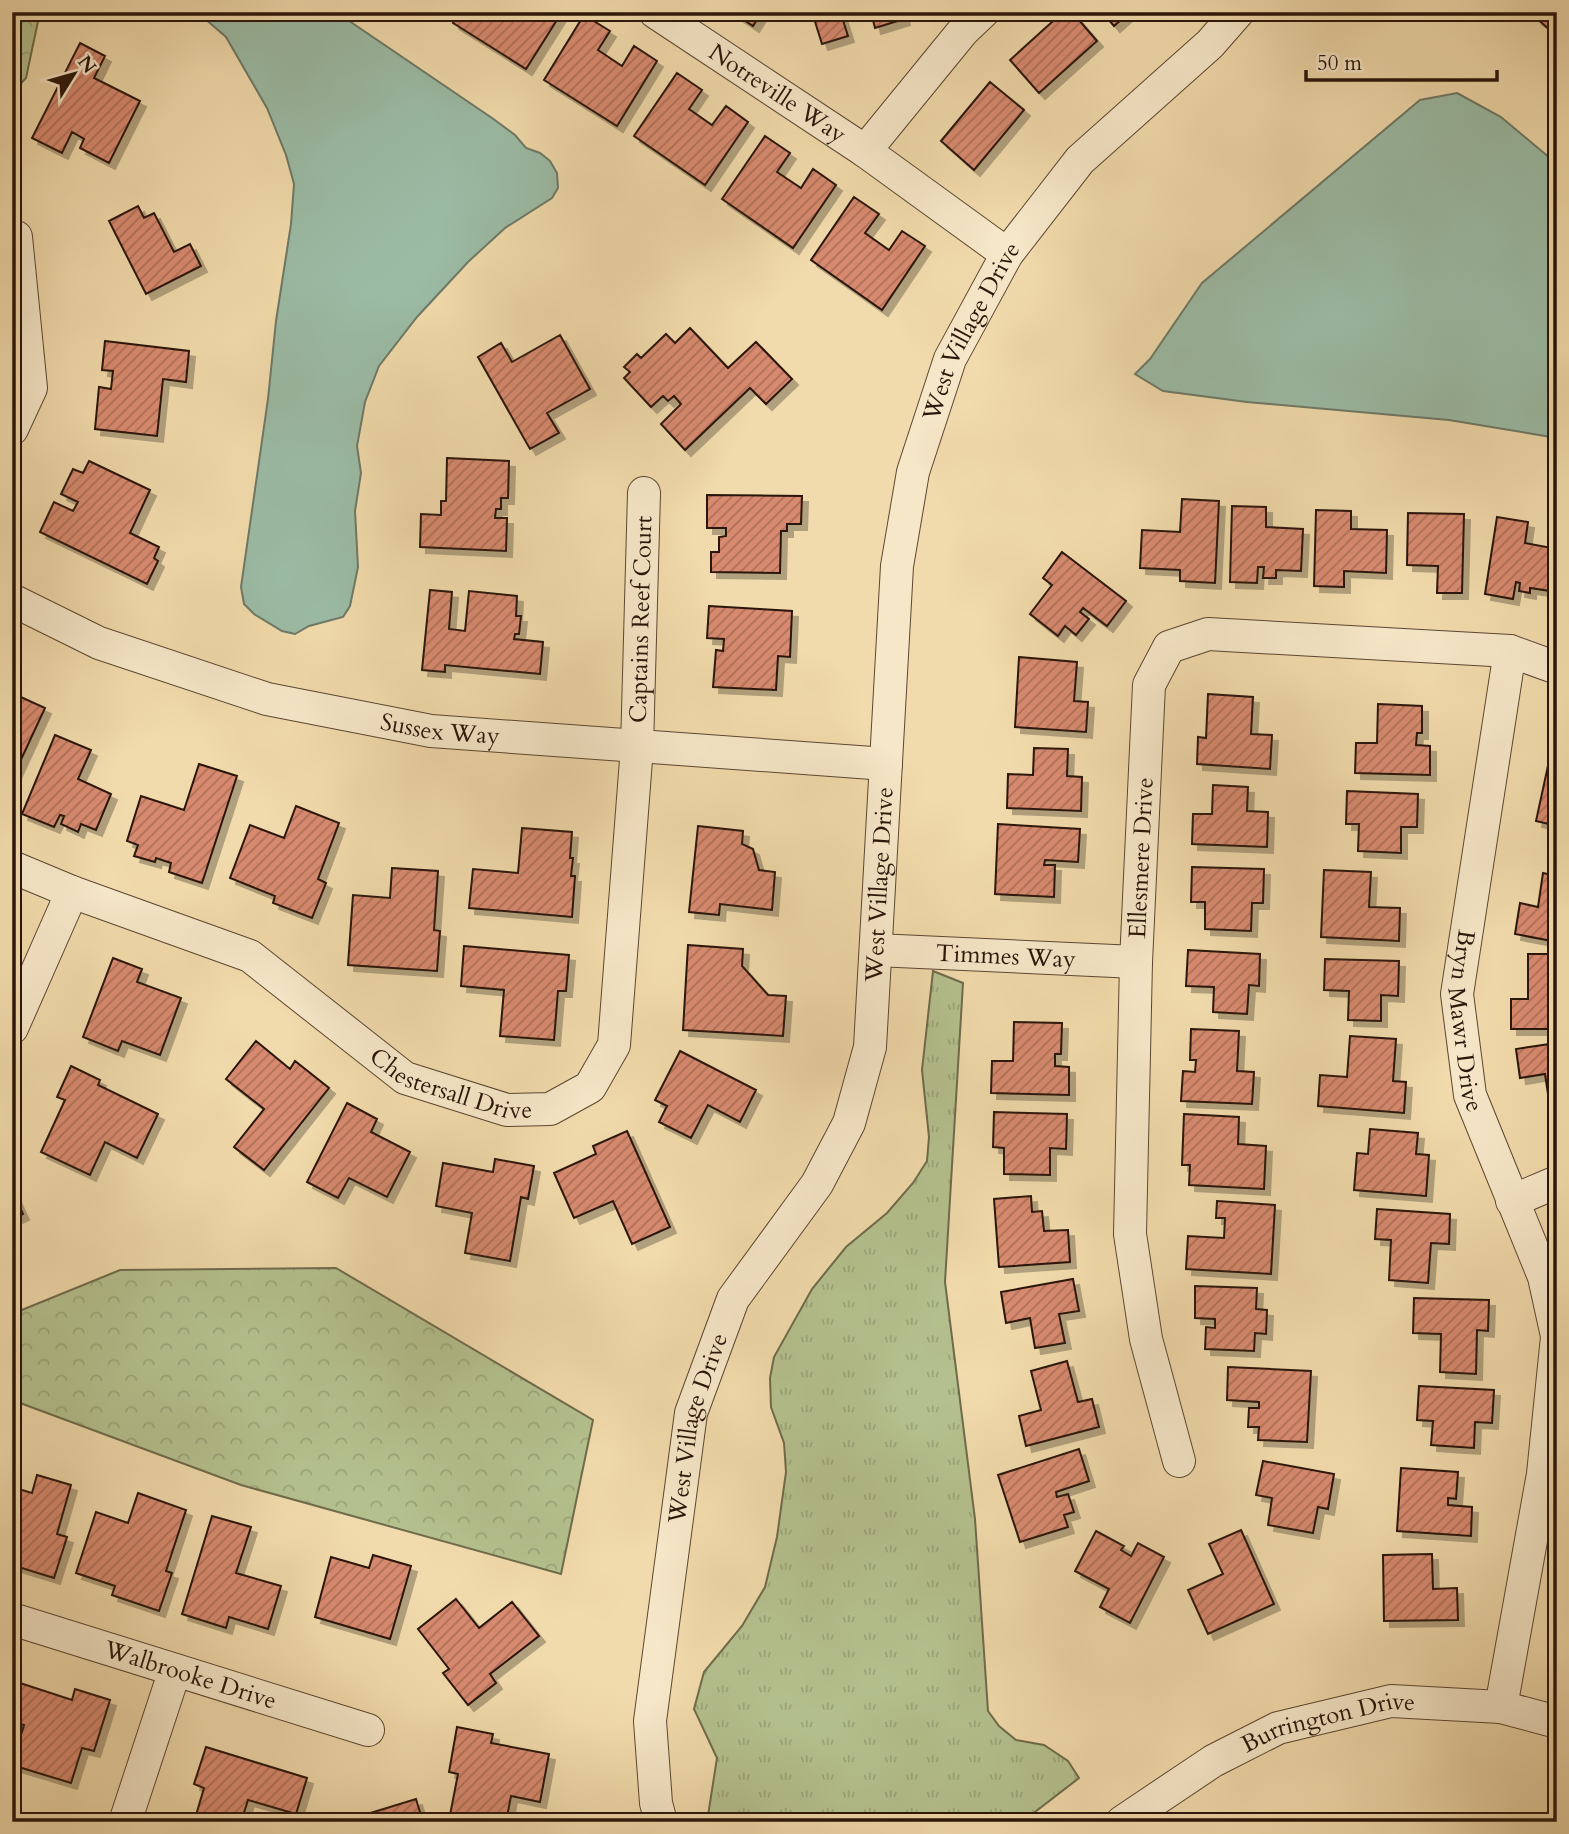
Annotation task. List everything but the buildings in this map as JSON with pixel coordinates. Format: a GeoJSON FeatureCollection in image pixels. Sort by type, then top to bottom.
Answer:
{"type":"FeatureCollection","features":[{"type":"Feature","properties":{"kind":"street","name":"Notreville Way"},"geometry":{"type":"LineString","coordinates":[[655,12],[865,151],[1007,254]]}},
{"type":"Feature","properties":{"kind":"street","name":"Notreville Way"},"geometry":{"type":"LineString","coordinates":[[865,151],[963,31],[984,12]]}},
{"type":"Feature","properties":{"kind":"street","name":"West Village Drive"},"geometry":{"type":"LineString","coordinates":[[661,1822],[656,1803],[650,1721],[691,1413],[733,1299],[817,1184],[849,1124],[870,1047],[897,566],[913,472],[950,359],[1007,254],[1080,160],[1210,44],[1238,12]]}},
{"type":"Feature","properties":{"kind":"street"},"geometry":{"type":"LineString","coordinates":[[12,429],[31,388],[16,237]]}},
{"type":"Feature","properties":{"kind":"street","name":"Captains Reef Court"},"geometry":{"type":"LineString","coordinates":[[637,747],[644,493]]}},
{"type":"Feature","properties":{"kind":"street","name":"Sussex Way"},"geometry":{"type":"LineString","coordinates":[[12,600],[99,643],[267,699],[431,731],[886,764]]}},
{"type":"Feature","properties":{"kind":"street","name":"Ellesmere Drive"},"geometry":{"type":"LineString","coordinates":[[1179,1461],[1146,1339],[1130,1234],[1136,962],[1149,685],[1169,647],[1208,634],[1510,651],[1557,668]]}},
{"type":"Feature","properties":{"kind":"street","name":"Bryn Mawr Drive"},"geometry":{"type":"LineString","coordinates":[[1502,1707],[1550,1476],[1557,1337],[1544,1277],[1470,1095],[1457,994],[1510,651]]}},
{"type":"Feature","properties":{"kind":"street","name":"Chestersall Drive"},"geometry":{"type":"LineString","coordinates":[[12,867],[72,892],[250,956],[405,1077],[507,1110],[550,1110],[590,1087],[614,1045],[637,747]]}},
{"type":"Feature","properties":{"kind":"street"},"geometry":{"type":"LineString","coordinates":[[12,1028],[72,892]]}},
{"type":"Feature","properties":{"kind":"street","name":"Timmes Way"},"geometry":{"type":"LineString","coordinates":[[876,950],[1136,962]]}},
{"type":"Feature","properties":{"kind":"street"},"geometry":{"type":"LineString","coordinates":[[1512,1201],[1557,1182]]}},
{"type":"Feature","properties":{"kind":"street","name":"Walbrooke Drive"},"geometry":{"type":"LineString","coordinates":[[12,1619],[368,1730]]}},
{"type":"Feature","properties":{"kind":"street"},"geometry":{"type":"LineString","coordinates":[[125,1822],[175,1670]]}},
{"type":"Feature","properties":{"kind":"street","name":"Burrington Drive"},"geometry":{"type":"LineString","coordinates":[[1122,1822],[1213,1761],[1278,1728],[1391,1701],[1502,1707],[1557,1722]]}},
{"type":"Feature","properties":{"kind":"green space"},"geometry":{"type":"Polygon","coordinates":[[[12,12],[40,12],[26,78],[12,93],[12,12]]]}},
{"type":"Feature","properties":{"kind":"green space"},"geometry":{"type":"Polygon","coordinates":[[[933,971],[963,983],[945,1282],[975,1519],[988,1711],[999,1726],[1016,1740],[1044,1745],[1068,1761],[1079,1778],[1022,1822],[707,1822],[717,1758],[694,1709],[704,1672],[742,1626],[765,1587],[777,1537],[786,1472],[784,1443],[771,1407],[770,1378],[774,1357],[812,1289],[846,1247],[887,1213],[913,1183],[927,1161],[929,1137],[922,1070],[933,971]]]}},
{"type":"Feature","properties":{"kind":"green space"},"geometry":{"type":"Polygon","coordinates":[[[336,1268],[593,1420],[561,1574],[241,1485],[12,1400],[12,1314],[120,1270],[336,1268]]]}},
{"type":"Feature","properties":{"kind":"shaded area"},"geometry":{"type":"Polygon","coordinates":[[[197,12],[336,12],[492,118],[515,135],[526,148],[540,153],[550,161],[557,173],[558,188],[552,198],[505,228],[468,262],[417,317],[379,366],[365,402],[357,446],[361,473],[355,511],[358,567],[350,606],[343,617],[309,626],[295,634],[282,631],[254,614],[244,604],[241,587],[268,399],[294,184],[286,155],[267,108],[226,37],[197,12]]]}},
{"type":"Feature","properties":{"kind":"shaded area"},"geometry":{"type":"Polygon","coordinates":[[[1457,93],[1501,117],[1557,164],[1557,438],[1449,420],[1247,402],[1163,391],[1135,374],[1150,359],[1202,283],[1420,100],[1457,93]]]}}]}
